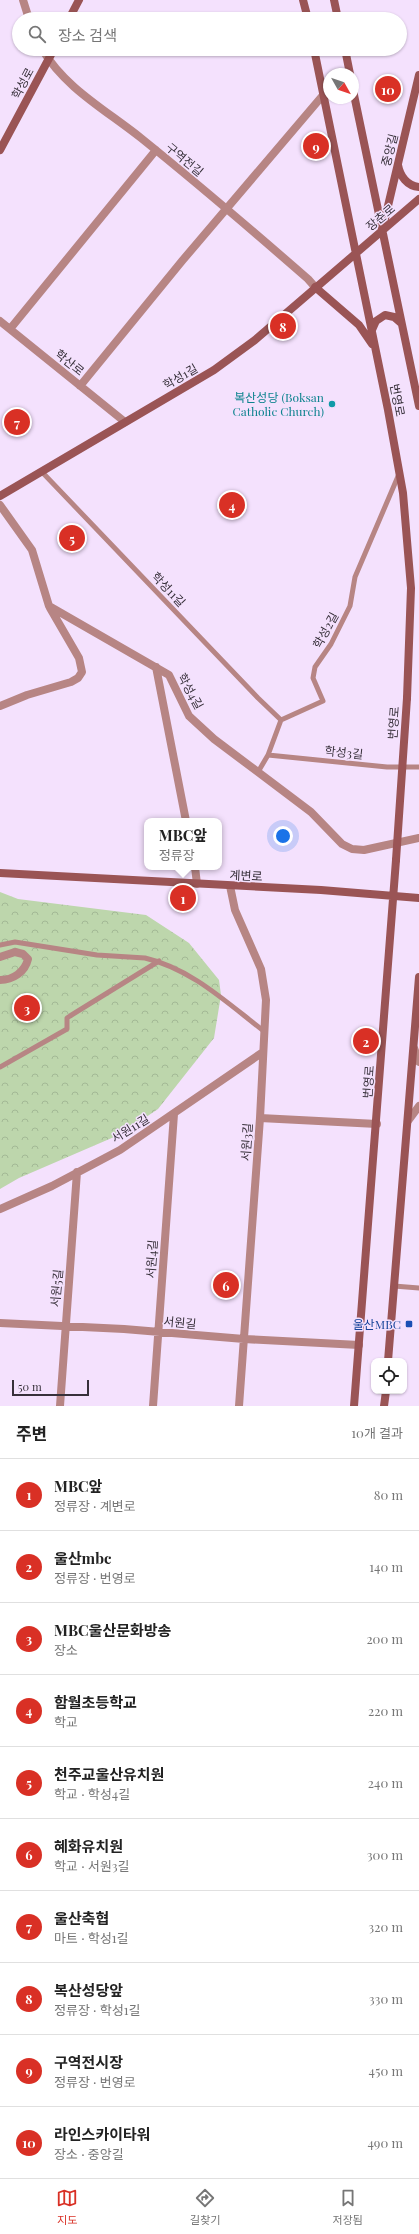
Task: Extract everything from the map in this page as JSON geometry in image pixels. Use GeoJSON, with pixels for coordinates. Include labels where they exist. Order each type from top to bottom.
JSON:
{"type":"FeatureCollection","features":[{"type":"Feature","properties":{"kind":"main road"},"geometry":{"type":"LineString","coordinates":[[73,12],[79,0]]}},
{"type":"Feature","properties":{"kind":"main road"},"geometry":{"type":"LineString","coordinates":[[303,0],[306,12]]}},
{"type":"Feature","properties":{"kind":"main road"},"geometry":{"type":"LineString","coordinates":[[334,0],[337,12]]}},
{"type":"Feature","properties":{"kind":"main road","name":"학성로"},"geometry":{"type":"LineString","coordinates":[[0,150],[51,56]]}},
{"type":"Feature","properties":{"kind":"main road","name":"번영로"},"geometry":{"type":"LineString","coordinates":[[316,56],[323,90]]}},
{"type":"Feature","properties":{"kind":"main road"},"geometry":{"type":"LineString","coordinates":[[346,56],[349,68]]}},
{"type":"Feature","properties":{"kind":"main road","name":"중앙길"},"geometry":{"type":"LineString","coordinates":[[382,231],[419,74]]}},
{"type":"Feature","properties":{"kind":"main road","name":"번영로"},"geometry":{"type":"LineString","coordinates":[[326,104],[400,472],[411,588],[407,698],[394,896],[354,1406]]}},
{"type":"Feature","properties":{"kind":"main road","name":"번영로"},"geometry":{"type":"LineString","coordinates":[[356,104],[402,324],[417,387],[419,406]]}},
{"type":"Feature","properties":{"kind":"main road"},"geometry":{"type":"LineString","coordinates":[[398,164],[401,175],[405,181],[419,187]]}},
{"type":"Feature","properties":{"kind":"main road","name":"장춘로"},"geometry":{"type":"LineString","coordinates":[[356,253],[419,199]]}},
{"type":"Feature","properties":{"kind":"main road","name":"학성1길"},"geometry":{"type":"LineString","coordinates":[[0,496],[214,370],[255,340],[356,253]]}},
{"type":"Feature","properties":{"kind":"main road"},"geometry":{"type":"LineString","coordinates":[[315,287],[358,324],[376,350]]}},
{"type":"Feature","properties":{"kind":"main road"},"geometry":{"type":"LineString","coordinates":[[372,331],[376,321],[385,315],[394,317],[402,324]]}},
{"type":"Feature","properties":{"kind":"main road","name":"계변로"},"geometry":{"type":"LineString","coordinates":[[0,873],[419,898]]}},
{"type":"Feature","properties":{"kind":"main road"},"geometry":{"type":"LineString","coordinates":[[388,1358],[419,977]]}},
{"type":"Feature","properties":{"kind":"main road"},"geometry":{"type":"LineString","coordinates":[[384,1406],[386,1394]]}},
{"type":"Feature","properties":{"kind":"street"},"geometry":{"type":"LineString","coordinates":[[23,0],[27,12]]}},
{"type":"Feature","properties":{"kind":"street","name":"구역전길"},"geometry":{"type":"LineString","coordinates":[[46,56],[59,74],[156,150],[227,209],[308,279],[315,287]]}},
{"type":"Feature","properties":{"kind":"street"},"geometry":{"type":"LineString","coordinates":[[80,386],[323,95]]}},
{"type":"Feature","properties":{"kind":"street"},"geometry":{"type":"LineString","coordinates":[[10,330],[156,150]]}},
{"type":"Feature","properties":{"kind":"street","name":"학산로"},"geometry":{"type":"LineString","coordinates":[[0,321],[125,422]]}},
{"type":"Feature","properties":{"kind":"street"},"geometry":{"type":"LineString","coordinates":[[0,505],[32,550],[49,606],[79,658],[82,672],[78,678],[71,682],[27,695],[0,706]]}},
{"type":"Feature","properties":{"kind":"street","name":"학성4길"},"geometry":{"type":"LineString","coordinates":[[49,606],[169,675],[173,680],[189,716],[214,739],[311,812],[342,844],[352,849],[364,850],[419,838]]}},
{"type":"Feature","properties":{"kind":"street"},"geometry":{"type":"LineString","coordinates":[[156,667],[185,818]]}},
{"type":"Feature","properties":{"kind":"street"},"geometry":{"type":"LineString","coordinates":[[195,870],[197,884]]}},
{"type":"Feature","properties":{"kind":"street","name":"서원3길"},"geometry":{"type":"LineString","coordinates":[[230,886],[235,910],[261,969],[265,985],[266,1000],[260,1118],[239,1406]]}},
{"type":"Feature","properties":{"kind":"street"},"geometry":{"type":"LineString","coordinates":[[0,957],[15,952],[24,954],[28,960],[26,966],[15,976],[8,980],[0,980]]}},
{"type":"Feature","properties":{"kind":"street"},"geometry":{"type":"LineString","coordinates":[[414,1048],[419,1062]]}},
{"type":"Feature","properties":{"kind":"street","name":"서원11길"},"geometry":{"type":"LineString","coordinates":[[0,1209],[120,1150],[263,1052]]}},
{"type":"Feature","properties":{"kind":"street"},"geometry":{"type":"LineString","coordinates":[[408,1121],[419,1106]]}},
{"type":"Feature","properties":{"kind":"street","name":"서원4길"},"geometry":{"type":"LineString","coordinates":[[153,1406],[157,1332],[174,1114]]}},
{"type":"Feature","properties":{"kind":"street"},"geometry":{"type":"LineString","coordinates":[[260,1118],[377,1124]]}},
{"type":"Feature","properties":{"kind":"street","name":"서원5길"},"geometry":{"type":"LineString","coordinates":[[60,1406],[77,1172]]}},
{"type":"Feature","properties":{"kind":"street","name":"서원길"},"geometry":{"type":"LineString","coordinates":[[0,1323],[358,1345]]}},
{"type":"Feature","properties":{"kind":"lane","name":"학성11길"},"geometry":{"type":"LineString","coordinates":[[42,472],[258,698],[281,720]]}},
{"type":"Feature","properties":{"kind":"lane","name":"학성2길"},"geometry":{"type":"LineString","coordinates":[[281,720],[323,701],[313,678],[314,668],[331,644],[350,606],[355,577],[400,472]]}},
{"type":"Feature","properties":{"kind":"lane"},"geometry":{"type":"LineString","coordinates":[[258,772],[268,755],[281,720]]}},
{"type":"Feature","properties":{"kind":"lane","name":"학성3길"},"geometry":{"type":"LineString","coordinates":[[268,755],[387,767],[419,767]]}},
{"type":"Feature","properties":{"kind":"lane"},"geometry":{"type":"LineString","coordinates":[[0,945],[15,942],[66,951],[145,958],[159,961],[176,967],[195,979],[265,1032]]}},
{"type":"Feature","properties":{"kind":"lane"},"geometry":{"type":"LineString","coordinates":[[0,1067],[67,1028],[67,1018],[159,961]]}},
{"type":"Feature","properties":{"kind":"lane"},"geometry":{"type":"LineString","coordinates":[[394,1286],[419,1288]]}},
{"type":"Feature","properties":{"kind":"green space"},"geometry":{"type":"Polygon","coordinates":[[[0,892],[18,899],[146,915],[189,943],[219,980],[221,995],[214,1038],[158,1109],[121,1134],[19,1178],[0,1189],[0,892]]]}},
{"type":"Feature","properties":{"kind":"place","name":"라인스카이타워"},"geometry":{"type":"Point","coordinates":[388,89]}},
{"type":"Feature","properties":{"kind":"place","name":"구역전시장"},"geometry":{"type":"Point","coordinates":[316,146]}},
{"type":"Feature","properties":{"kind":"place","name":"복산성당앞"},"geometry":{"type":"Point","coordinates":[283,326]}},
{"type":"Feature","properties":{"kind":"place","name":"복산성당 (Boksan Catholic Church)"},"geometry":{"type":"Point","coordinates":[332,404]}},
{"type":"Feature","properties":{"kind":"place","name":"울산축협"},"geometry":{"type":"Point","coordinates":[17,422]}},
{"type":"Feature","properties":{"kind":"place","name":"함월초등학교"},"geometry":{"type":"Point","coordinates":[232,505]}},
{"type":"Feature","properties":{"kind":"place","name":"천주교울산유치원"},"geometry":{"type":"Point","coordinates":[72,538]}},
{"type":"Feature","properties":{"kind":"place","name":"MBC앞"},"geometry":{"type":"Point","coordinates":[183,898]}},
{"type":"Feature","properties":{"kind":"place","name":"MBC울산문화방송"},"geometry":{"type":"Point","coordinates":[27,1008]}},
{"type":"Feature","properties":{"kind":"place","name":"울산mbc"},"geometry":{"type":"Point","coordinates":[366,1041]}},
{"type":"Feature","properties":{"kind":"place","name":"혜화유치원"},"geometry":{"type":"Point","coordinates":[226,1285]}},
{"type":"Feature","properties":{"kind":"place","name":"울산MBC"},"geometry":{"type":"Point","coordinates":[409,1324]}}]}
